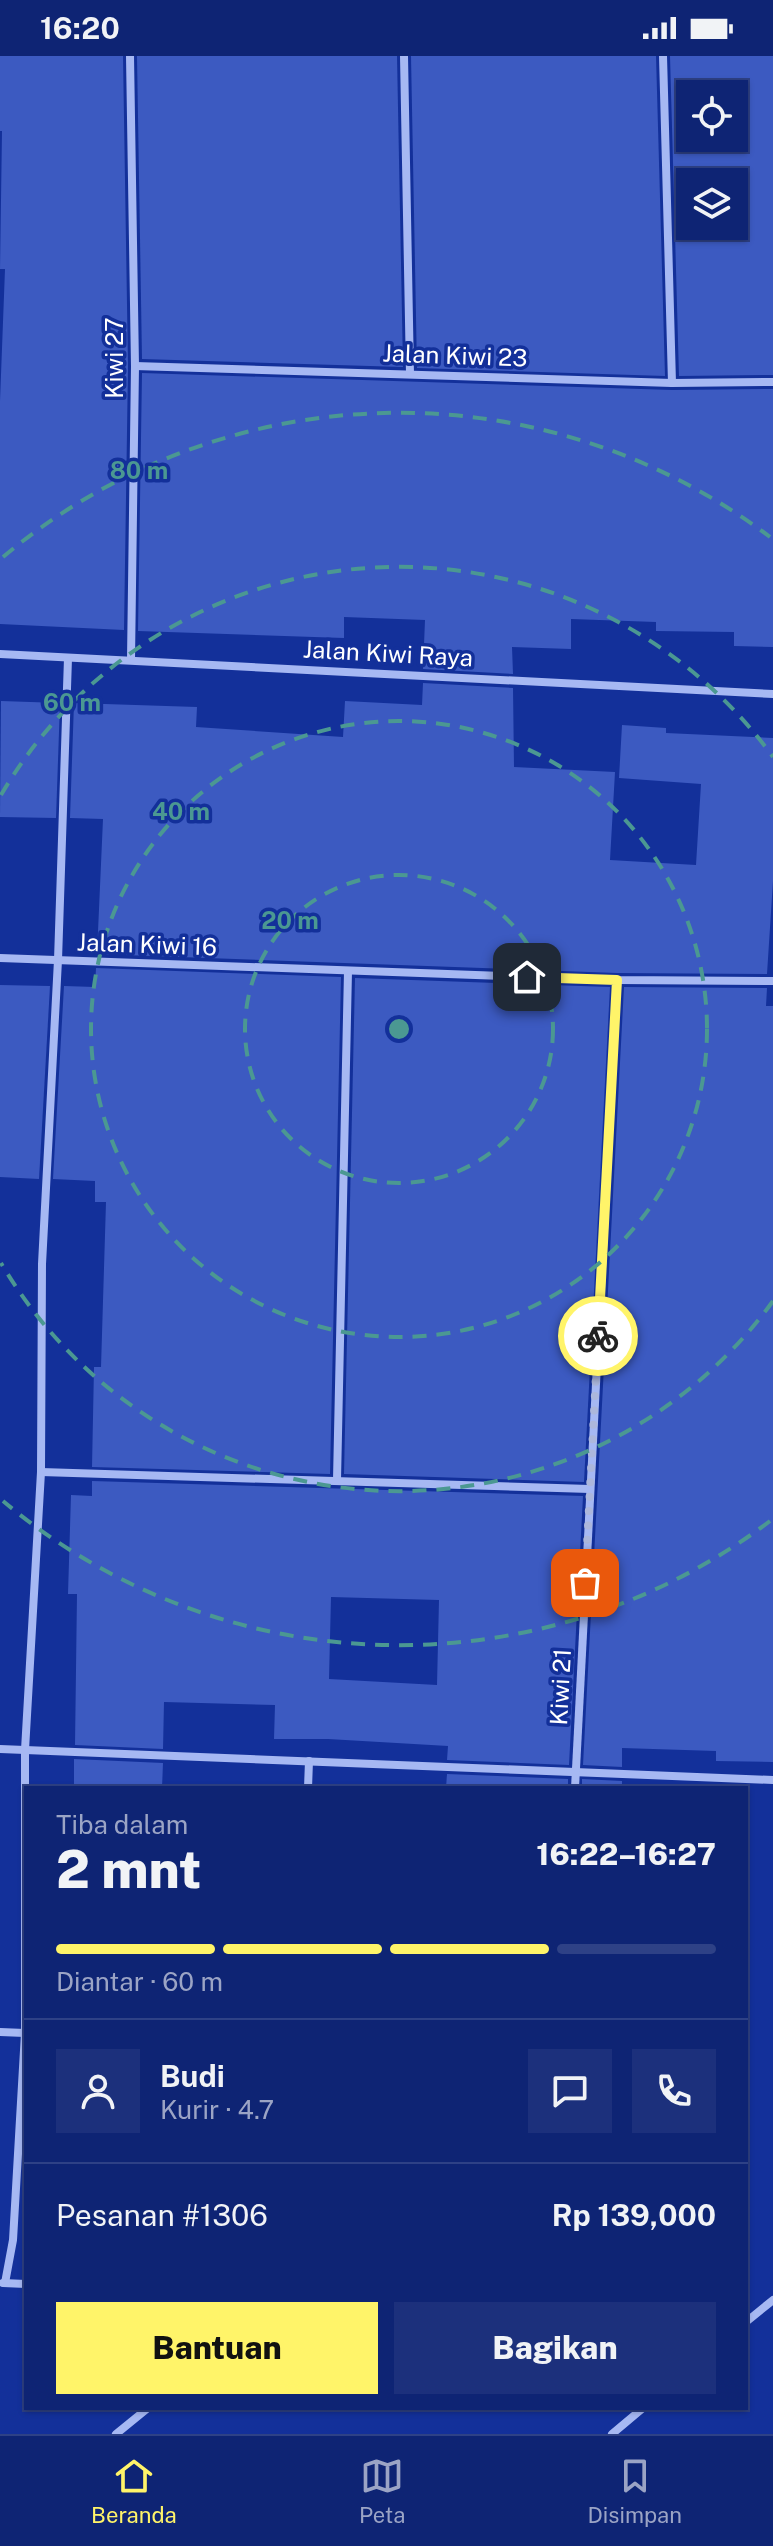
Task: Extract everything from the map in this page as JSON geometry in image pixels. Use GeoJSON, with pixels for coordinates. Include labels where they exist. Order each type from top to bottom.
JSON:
{"type":"FeatureCollection","features":[{"type":"Feature","properties":{"kind":"street","name":"Kiwi 27"},"geometry":{"type":"LineString","coordinates":[[130,56],[135,366],[131,660]]}},
{"type":"Feature","properties":{"kind":"street"},"geometry":{"type":"LineString","coordinates":[[404,56],[410,374]]}},
{"type":"Feature","properties":{"kind":"street"},"geometry":{"type":"LineString","coordinates":[[663,56],[672,383]]}},
{"type":"Feature","properties":{"kind":"street","name":"Jalan Kiwi 23"},"geometry":{"type":"LineString","coordinates":[[135,366],[672,383],[773,382]]}},
{"type":"Feature","properties":{"kind":"street","name":"Jalan Kiwi Raya"},"geometry":{"type":"LineString","coordinates":[[0,654],[773,694]]}},
{"type":"Feature","properties":{"kind":"street"},"geometry":{"type":"LineString","coordinates":[[25,1786],[41,1472],[42,1264],[58,960],[68,658]]}},
{"type":"Feature","properties":{"kind":"street","name":"Jalan Kiwi 16"},"geometry":{"type":"LineString","coordinates":[[0,958],[617,980],[773,981]]}},
{"type":"Feature","properties":{"kind":"street"},"geometry":{"type":"LineString","coordinates":[[337,1480],[348,971]]}},
{"type":"Feature","properties":{"kind":"street","name":"Kiwi 21"},"geometry":{"type":"LineString","coordinates":[[575,1786],[617,980]]}},
{"type":"Feature","properties":{"kind":"street"},"geometry":{"type":"LineString","coordinates":[[41,1472],[590,1489]]}},
{"type":"Feature","properties":{"kind":"street"},"geometry":{"type":"LineString","coordinates":[[0,1749],[773,1780]]}},
{"type":"Feature","properties":{"kind":"street"},"geometry":{"type":"LineString","coordinates":[[308,1786],[309,1761]]}},
{"type":"Feature","properties":{"kind":"street"},"geometry":{"type":"LineString","coordinates":[[0,2032],[24,2033]]}},
{"type":"Feature","properties":{"kind":"street"},"geometry":{"type":"LineString","coordinates":[[24,2050],[13,2240],[2,2283],[24,2284]]}},
{"type":"Feature","properties":{"kind":"street"},"geometry":{"type":"LineString","coordinates":[[748,2320],[773,2300]]}},
{"type":"Feature","properties":{"kind":"street"},"geometry":{"type":"LineString","coordinates":[[119,2433],[146,2410]]}},
{"type":"Feature","properties":{"kind":"street"},"geometry":{"type":"LineString","coordinates":[[612,2434],[641,2410]]}},
{"type":"Feature","properties":{"kind":"building"},"geometry":{"type":"Polygon","coordinates":[[[0,56],[123,56],[128,366],[124,630],[0,624],[0,401],[5,269],[0,269],[0,56]]]}},
{"type":"Feature","properties":{"kind":"building"},"geometry":{"type":"Polygon","coordinates":[[[137,56],[397,56],[403,367],[142,359],[137,56]]]}},
{"type":"Feature","properties":{"kind":"building"},"geometry":{"type":"Polygon","coordinates":[[[411,56],[656,56],[665,376],[417,368],[411,56]]]}},
{"type":"Feature","properties":{"kind":"building"},"geometry":{"type":"Polygon","coordinates":[[[670,56],[773,56],[773,375],[679,376],[670,56]]]}},
{"type":"Feature","properties":{"kind":"building"},"geometry":{"type":"Polygon","coordinates":[[[142,373],[672,390],[773,389],[773,647],[734,646],[734,632],[656,631],[656,622],[571,619],[571,649],[512,647],[513,674],[423,669],[425,620],[344,617],[344,638],[138,631],[142,373]]]}},
{"type":"Feature","properties":{"kind":"building"},"geometry":{"type":"Polygon","coordinates":[[[423,683],[513,688],[514,767],[615,772],[610,860],[696,865],[701,784],[619,778],[622,725],[666,728],[666,733],[773,738],[773,881],[767,974],[617,973],[97,954],[103,819],[70,818],[74,703],[197,707],[196,727],[343,737],[345,701],[422,705],[423,683]]]}},
{"type":"Feature","properties":{"kind":"building"},"geometry":{"type":"Polygon","coordinates":[[[1,701],[60,703],[56,818],[0,817],[1,701]]]}},
{"type":"Feature","properties":{"kind":"building"},"geometry":{"type":"Polygon","coordinates":[[[96,968],[341,977],[330,1474],[92,1467],[94,1367],[101,1367],[106,1202],[95,1202],[95,1181],[53,1179],[64,986],[95,987],[96,968]]]}},
{"type":"Feature","properties":{"kind":"building"},"geometry":{"type":"Polygon","coordinates":[[[355,978],[610,987],[584,1482],[344,1474],[355,978]]]}},
{"type":"Feature","properties":{"kind":"building"},"geometry":{"type":"Polygon","coordinates":[[[0,985],[50,986],[39,1179],[0,1177],[0,985]]]}},
{"type":"Feature","properties":{"kind":"building"},"geometry":{"type":"Polygon","coordinates":[[[624,987],[767,988],[766,1006],[773,1006],[773,1762],[716,1761],[716,1751],[622,1748],[622,1767],[583,1765],[624,987]]]}},
{"type":"Feature","properties":{"kind":"building"},"geometry":{"type":"Polygon","coordinates":[[[92,1481],[583,1496],[569,1765],[447,1760],[448,1746],[274,1739],[275,1705],[164,1702],[163,1749],[75,1745],[77,1594],[68,1594],[71,1495],[92,1496],[92,1481]],[[331,1597],[329,1679],[437,1685],[439,1600],[331,1597]]]}},
{"type":"Feature","properties":{"kind":"building"},"geometry":{"type":"Polygon","coordinates":[[[74,1759],[163,1763],[162,1786],[74,1786],[74,1759]]]}},
{"type":"Feature","properties":{"kind":"building"},"geometry":{"type":"Polygon","coordinates":[[[447,1774],[568,1779],[568,1786],[446,1786],[447,1774]]]}},
{"type":"Feature","properties":{"kind":"building"},"geometry":{"type":"Polygon","coordinates":[[[582,1779],[622,1781],[622,1786],[582,1786],[582,1779]]]}},
{"type":"Feature","properties":{"kind":"way so far"},"geometry":{"type":"LineString","coordinates":[[585,1583],[598,1336]]}},
{"type":"Feature","properties":{"kind":"route"},"geometry":{"type":"LineString","coordinates":[[527,977],[617,980],[598,1336]]}}]}
